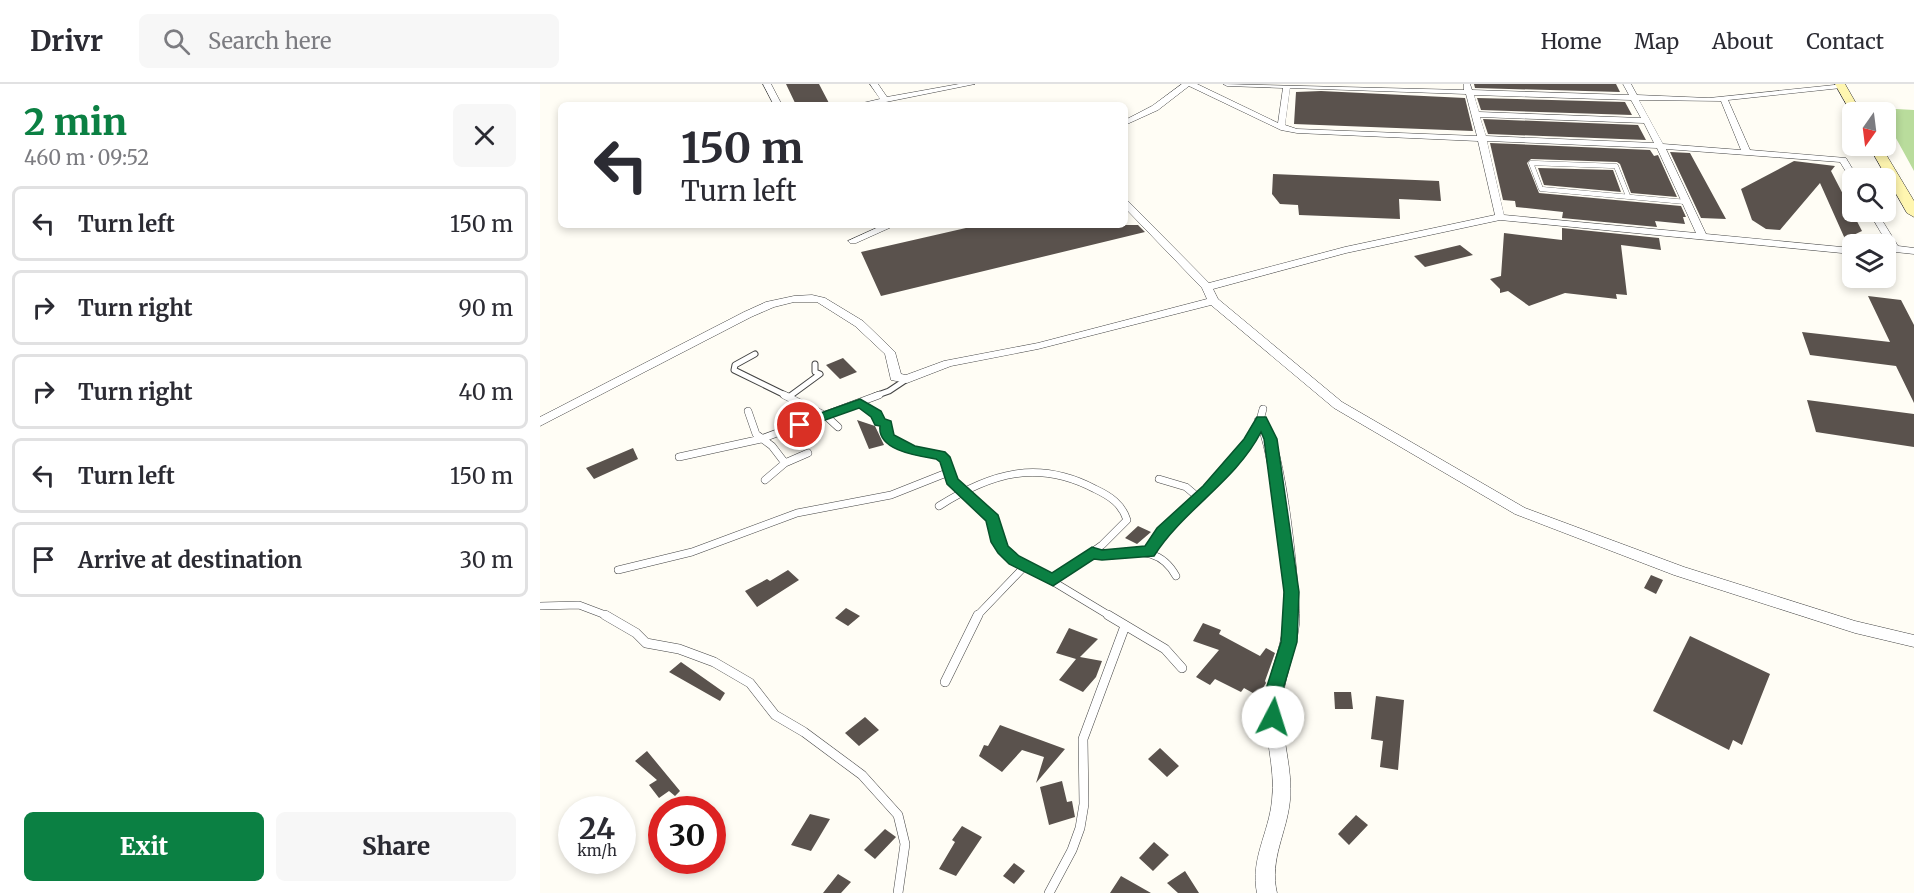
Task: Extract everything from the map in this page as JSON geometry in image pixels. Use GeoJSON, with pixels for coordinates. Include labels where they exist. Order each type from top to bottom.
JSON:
{"type":"FeatureCollection","features":[{"type":"Feature","properties":{"kind":"street"},"geometry":{"type":"LineString","coordinates":[[767,84],[776,102]]}},
{"type":"Feature","properties":{"kind":"street"},"geometry":{"type":"LineString","coordinates":[[874,84],[885,100]]}},
{"type":"Feature","properties":{"kind":"street"},"geometry":{"type":"LineString","coordinates":[[874,102],[971,84]]}},
{"type":"Feature","properties":{"kind":"street"},"geometry":{"type":"LineString","coordinates":[[1128,122],[1155,108],[1189,84],[1281,128],[1660,146],[1843,160],[1848,168]]}},
{"type":"Feature","properties":{"kind":"street"},"geometry":{"type":"LineString","coordinates":[[1227,84],[1468,88],[1551,96],[1724,99],[1837,85],[1849,102]]}},
{"type":"Feature","properties":{"kind":"street"},"geometry":{"type":"LineString","coordinates":[[1627,84],[1701,232]]}},
{"type":"Feature","properties":{"kind":"street"},"geometry":{"type":"LineString","coordinates":[[1281,128],[1287,85]]}},
{"type":"Feature","properties":{"kind":"street"},"geometry":{"type":"LineString","coordinates":[[1468,88],[1499,212]]}},
{"type":"Feature","properties":{"kind":"street"},"geometry":{"type":"LineString","coordinates":[[1551,96],[1560,117]]}},
{"type":"Feature","properties":{"kind":"street"},"geometry":{"type":"LineString","coordinates":[[1724,99],[1747,153]]}},
{"type":"Feature","properties":{"kind":"street"},"geometry":{"type":"LineString","coordinates":[[1474,114],[1645,121]]}},
{"type":"Feature","properties":{"kind":"street"},"geometry":{"type":"LineString","coordinates":[[1881,156],[1914,213]]}},
{"type":"Feature","properties":{"kind":"street"},"geometry":{"type":"LineString","coordinates":[[1128,206],[1207,287],[1214,301],[1338,405],[1520,511],[1679,572],[1856,627],[1914,641]]}},
{"type":"Feature","properties":{"kind":"street"},"geometry":{"type":"LineString","coordinates":[[1207,287],[1345,250],[1424,234],[1499,212],[1842,243]]}},
{"type":"Feature","properties":{"kind":"street"},"geometry":{"type":"LineString","coordinates":[[853,241],[884,228]]}},
{"type":"Feature","properties":{"kind":"street"},"geometry":{"type":"LineString","coordinates":[[1701,232],[1842,250]]}},
{"type":"Feature","properties":{"kind":"street"},"geometry":{"type":"LineString","coordinates":[[1896,250],[1914,251]]}},
{"type":"Feature","properties":{"kind":"street"},"geometry":{"type":"LineString","coordinates":[[1896,252],[1914,257]]}},
{"type":"Feature","properties":{"kind":"street"},"geometry":{"type":"LineString","coordinates":[[540,422],[762,307],[803,298],[822,300],[870,332],[891,355],[895,377],[907,379],[948,363],[1038,346],[1214,301]]}},
{"type":"Feature","properties":{"kind":"street"},"geometry":{"type":"LineString","coordinates":[[1262,414],[1270,439],[1292,592],[1289,642],[1274,701],[1273,717],[1282,784],[1278,819],[1264,868],[1267,893]]}},
{"type":"Feature","properties":{"kind":"lane"},"geometry":{"type":"LineString","coordinates":[[1628,196],[1616,166],[1531,163],[1541,189],[1686,202]]}},
{"type":"Feature","properties":{"kind":"lane"},"geometry":{"type":"LineString","coordinates":[[755,354],[735,365],[734,370],[826,416],[838,427]]}},
{"type":"Feature","properties":{"kind":"lane"},"geometry":{"type":"LineString","coordinates":[[789,396],[820,374],[815,372],[815,364]]}},
{"type":"Feature","properties":{"kind":"lane"},"geometry":{"type":"LineString","coordinates":[[678,457],[761,439],[860,403],[889,391],[907,379]]}},
{"type":"Feature","properties":{"kind":"lane"},"geometry":{"type":"LineString","coordinates":[[860,403],[876,414],[880,422],[887,424],[886,433],[889,438],[912,450],[940,455],[946,460],[952,481],[993,519],[998,542],[1003,549],[1024,566],[1053,580],[1165,649],[1182,668]]}},
{"type":"Feature","properties":{"kind":"lane"},"geometry":{"type":"LineString","coordinates":[[748,411],[753,428],[761,439],[772,446],[785,463]]}},
{"type":"Feature","properties":{"kind":"lane"},"geometry":{"type":"LineString","coordinates":[[1149,552],[1162,531],[1199,498],[1250,441],[1262,414]]}},
{"type":"Feature","properties":{"kind":"lane"},"geometry":{"type":"LineString","coordinates":[[765,480],[785,463],[808,453]]}},
{"type":"Feature","properties":{"kind":"lane"},"geometry":{"type":"LineString","coordinates":[[618,570],[693,552],[797,513],[842,507],[891,495],[949,472]]}},
{"type":"Feature","properties":{"kind":"lane"},"geometry":{"type":"LineString","coordinates":[[939,506],[984,480],[1004,476],[1060,474],[1081,481],[1117,502],[1126,513],[1127,520],[1104,544],[1053,580]]}},
{"type":"Feature","properties":{"kind":"lane"},"geometry":{"type":"LineString","coordinates":[[1159,478],[1186,487],[1199,498]]}},
{"type":"Feature","properties":{"kind":"lane"},"geometry":{"type":"LineString","coordinates":[[1092,553],[1102,555],[1139,550],[1149,552],[1165,561],[1176,576]]}},
{"type":"Feature","properties":{"kind":"lane"},"geometry":{"type":"LineString","coordinates":[[945,682],[975,617],[1024,566]]}},
{"type":"Feature","properties":{"kind":"lane"},"geometry":{"type":"LineString","coordinates":[[540,606],[579,605],[606,615],[636,633],[646,643],[679,649],[714,662],[750,683],[775,714],[804,732],[862,775],[898,814],[905,844],[898,893]]}},
{"type":"Feature","properties":{"kind":"lane"},"geometry":{"type":"LineString","coordinates":[[1049,893],[1078,838],[1084,801],[1081,752],[1083,739],[1125,626]]}},
{"type":"Feature","properties":{"kind":"green space"},"geometry":{"type":"Polygon","coordinates":[[[1896,109],[1914,110],[1914,171],[1896,138],[1896,109]]]}},
{"type":"Feature","properties":{"kind":"building"},"geometry":{"type":"Polygon","coordinates":[[[786,84],[819,84],[828,102],[795,102],[786,84]]]}},
{"type":"Feature","properties":{"kind":"building"},"geometry":{"type":"Polygon","coordinates":[[[1474,84],[1616,84],[1620,92],[1475,88],[1474,84]]]}},
{"type":"Feature","properties":{"kind":"building"},"geometry":{"type":"Polygon","coordinates":[[[1321,91],[1465,98],[1473,131],[1294,124],[1296,92],[1321,91]]]}},
{"type":"Feature","properties":{"kind":"building"},"geometry":{"type":"Polygon","coordinates":[[[1477,98],[1625,102],[1632,115],[1481,110],[1477,98]]]}},
{"type":"Feature","properties":{"kind":"building"},"geometry":{"type":"Polygon","coordinates":[[[1483,119],[1638,125],[1646,140],[1488,134],[1483,119]]]}},
{"type":"Feature","properties":{"kind":"building"},"geometry":{"type":"Polygon","coordinates":[[[1490,143],[1650,150],[1654,156],[1658,155],[1677,197],[1631,193],[1620,164],[1617,162],[1531,159],[1527,163],[1539,193],[1681,206],[1686,217],[1683,217],[1685,224],[1655,221],[1657,227],[1562,218],[1563,212],[1516,207],[1515,201],[1503,200],[1490,143]]]}},
{"type":"Feature","properties":{"kind":"building"},"geometry":{"type":"Polygon","coordinates":[[[1670,152],[1690,153],[1726,219],[1701,218],[1670,152]]]}},
{"type":"Feature","properties":{"kind":"building"},"geometry":{"type":"Polygon","coordinates":[[[1794,161],[1835,166],[1831,171],[1842,192],[1842,222],[1857,222],[1862,231],[1856,234],[1843,234],[1820,183],[1780,230],[1766,229],[1752,220],[1741,189],[1794,161]]]}},
{"type":"Feature","properties":{"kind":"building"},"geometry":{"type":"Polygon","coordinates":[[[1538,168],[1613,170],[1621,192],[1544,185],[1538,168]]]}},
{"type":"Feature","properties":{"kind":"building"},"geometry":{"type":"Polygon","coordinates":[[[1273,174],[1439,181],[1441,201],[1399,199],[1400,219],[1299,215],[1298,205],[1280,204],[1272,194],[1273,174]]]}},
{"type":"Feature","properties":{"kind":"building"},"geometry":{"type":"Polygon","coordinates":[[[1128,225],[1138,225],[1145,232],[881,296],[861,252],[966,228],[1128,228],[1128,225]]]}},
{"type":"Feature","properties":{"kind":"building"},"geometry":{"type":"Polygon","coordinates":[[[1562,228],[1659,238],[1661,250],[1621,245],[1627,295],[1616,294],[1617,299],[1565,293],[1529,306],[1508,291],[1500,293],[1500,289],[1490,279],[1501,276],[1504,233],[1562,240],[1562,228]]]}},
{"type":"Feature","properties":{"kind":"building"},"geometry":{"type":"Polygon","coordinates":[[[1460,245],[1473,255],[1425,267],[1414,256],[1460,245]]]}},
{"type":"Feature","properties":{"kind":"building"},"geometry":{"type":"Polygon","coordinates":[[[1868,296],[1901,300],[1914,325],[1914,403],[1896,366],[1810,355],[1802,332],[1890,342],[1868,296]]]}},
{"type":"Feature","properties":{"kind":"building"},"geometry":{"type":"Polygon","coordinates":[[[843,358],[857,372],[840,379],[826,365],[843,358]]]}},
{"type":"Feature","properties":{"kind":"building"},"geometry":{"type":"Polygon","coordinates":[[[1807,400],[1914,414],[1914,447],[1816,432],[1807,400]]]}},
{"type":"Feature","properties":{"kind":"building"},"geometry":{"type":"Polygon","coordinates":[[[857,420],[875,426],[884,445],[869,449],[857,420]]]}},
{"type":"Feature","properties":{"kind":"building"},"geometry":{"type":"Polygon","coordinates":[[[633,448],[638,459],[594,479],[586,468],[633,448]]]}},
{"type":"Feature","properties":{"kind":"building"},"geometry":{"type":"Polygon","coordinates":[[[1138,526],[1151,532],[1137,544],[1125,538],[1138,526]]]}},
{"type":"Feature","properties":{"kind":"building"},"geometry":{"type":"Polygon","coordinates":[[[788,570],[799,580],[757,607],[745,591],[767,579],[770,581],[788,570]]]}},
{"type":"Feature","properties":{"kind":"building"},"geometry":{"type":"Polygon","coordinates":[[[1651,575],[1663,580],[1656,594],[1644,588],[1651,575]]]}},
{"type":"Feature","properties":{"kind":"building"},"geometry":{"type":"Polygon","coordinates":[[[846,608],[860,616],[848,626],[835,618],[846,608]]]}},
{"type":"Feature","properties":{"kind":"building"},"geometry":{"type":"Polygon","coordinates":[[[1203,623],[1221,630],[1219,634],[1260,656],[1266,648],[1275,653],[1266,683],[1258,696],[1244,688],[1241,692],[1215,679],[1210,685],[1196,677],[1219,650],[1193,641],[1203,623]]]}},
{"type":"Feature","properties":{"kind":"building"},"geometry":{"type":"Polygon","coordinates":[[[1069,628],[1098,639],[1080,657],[1102,661],[1096,677],[1083,692],[1059,680],[1076,659],[1056,653],[1069,628]]]}},
{"type":"Feature","properties":{"kind":"building"},"geometry":{"type":"Polygon","coordinates":[[[1690,636],[1770,674],[1742,745],[1733,740],[1729,750],[1653,711],[1690,636]]]}},
{"type":"Feature","properties":{"kind":"building"},"geometry":{"type":"Polygon","coordinates":[[[681,662],[725,693],[720,701],[669,672],[681,662]]]}},
{"type":"Feature","properties":{"kind":"building"},"geometry":{"type":"Polygon","coordinates":[[[1334,692],[1351,692],[1353,709],[1335,709],[1334,692]]]}},
{"type":"Feature","properties":{"kind":"building"},"geometry":{"type":"Polygon","coordinates":[[[1376,696],[1404,700],[1398,770],[1380,767],[1383,741],[1371,739],[1376,696]]]}},
{"type":"Feature","properties":{"kind":"building"},"geometry":{"type":"Polygon","coordinates":[[[865,717],[879,730],[859,746],[845,733],[865,717]]]}},
{"type":"Feature","properties":{"kind":"building"},"geometry":{"type":"Polygon","coordinates":[[[1000,725],[1065,749],[1036,783],[1044,757],[1022,750],[1002,772],[979,756],[984,745],[988,746],[1000,725]]]}},
{"type":"Feature","properties":{"kind":"building"},"geometry":{"type":"Polygon","coordinates":[[[1160,748],[1179,766],[1167,777],[1148,759],[1160,748]]]}},
{"type":"Feature","properties":{"kind":"building"},"geometry":{"type":"Polygon","coordinates":[[[647,751],[680,791],[675,796],[669,791],[657,796],[649,785],[657,780],[635,761],[647,751]]]}},
{"type":"Feature","properties":{"kind":"building"},"geometry":{"type":"Polygon","coordinates":[[[1062,781],[1067,802],[1072,801],[1075,817],[1049,825],[1040,787],[1062,781]]]}},
{"type":"Feature","properties":{"kind":"building"},"geometry":{"type":"Polygon","coordinates":[[[810,814],[830,819],[811,851],[791,845],[810,814]]]}},
{"type":"Feature","properties":{"kind":"building"},"geometry":{"type":"Polygon","coordinates":[[[1356,815],[1368,825],[1349,845],[1338,834],[1356,815]]]}},
{"type":"Feature","properties":{"kind":"building"},"geometry":{"type":"Polygon","coordinates":[[[962,826],[982,837],[956,876],[939,869],[955,842],[952,840],[962,826]]]}},
{"type":"Feature","properties":{"kind":"building"},"geometry":{"type":"Polygon","coordinates":[[[885,829],[896,837],[875,859],[864,850],[885,829]]]}},
{"type":"Feature","properties":{"kind":"building"},"geometry":{"type":"Polygon","coordinates":[[[1154,842],[1169,855],[1153,871],[1139,858],[1154,842]]]}},
{"type":"Feature","properties":{"kind":"building"},"geometry":{"type":"Polygon","coordinates":[[[1014,863],[1025,871],[1014,884],[1003,876],[1014,863]]]}},
{"type":"Feature","properties":{"kind":"building"},"geometry":{"type":"Polygon","coordinates":[[[1185,871],[1199,893],[1178,893],[1167,883],[1185,871]]]}},
{"type":"Feature","properties":{"kind":"building"},"geometry":{"type":"Polygon","coordinates":[[[838,874],[851,882],[841,893],[823,893],[838,874]]]}},
{"type":"Feature","properties":{"kind":"building"},"geometry":{"type":"Polygon","coordinates":[[[1121,876],[1151,893],[1110,893],[1121,876]]]}},
{"type":"Feature","properties":{"kind":"route"},"geometry":{"type":"LineString","coordinates":[[800,425],[860,403],[876,414],[880,422],[887,424],[886,433],[889,438],[912,450],[940,455],[946,460],[952,481],[993,519],[998,542],[1003,549],[1014,560],[1053,580],[1092,553],[1102,555],[1139,550],[1149,552],[1162,531],[1208,489],[1250,441],[1261,419],[1270,439],[1292,592],[1289,642],[1276,686],[1273,717]]}}]}
